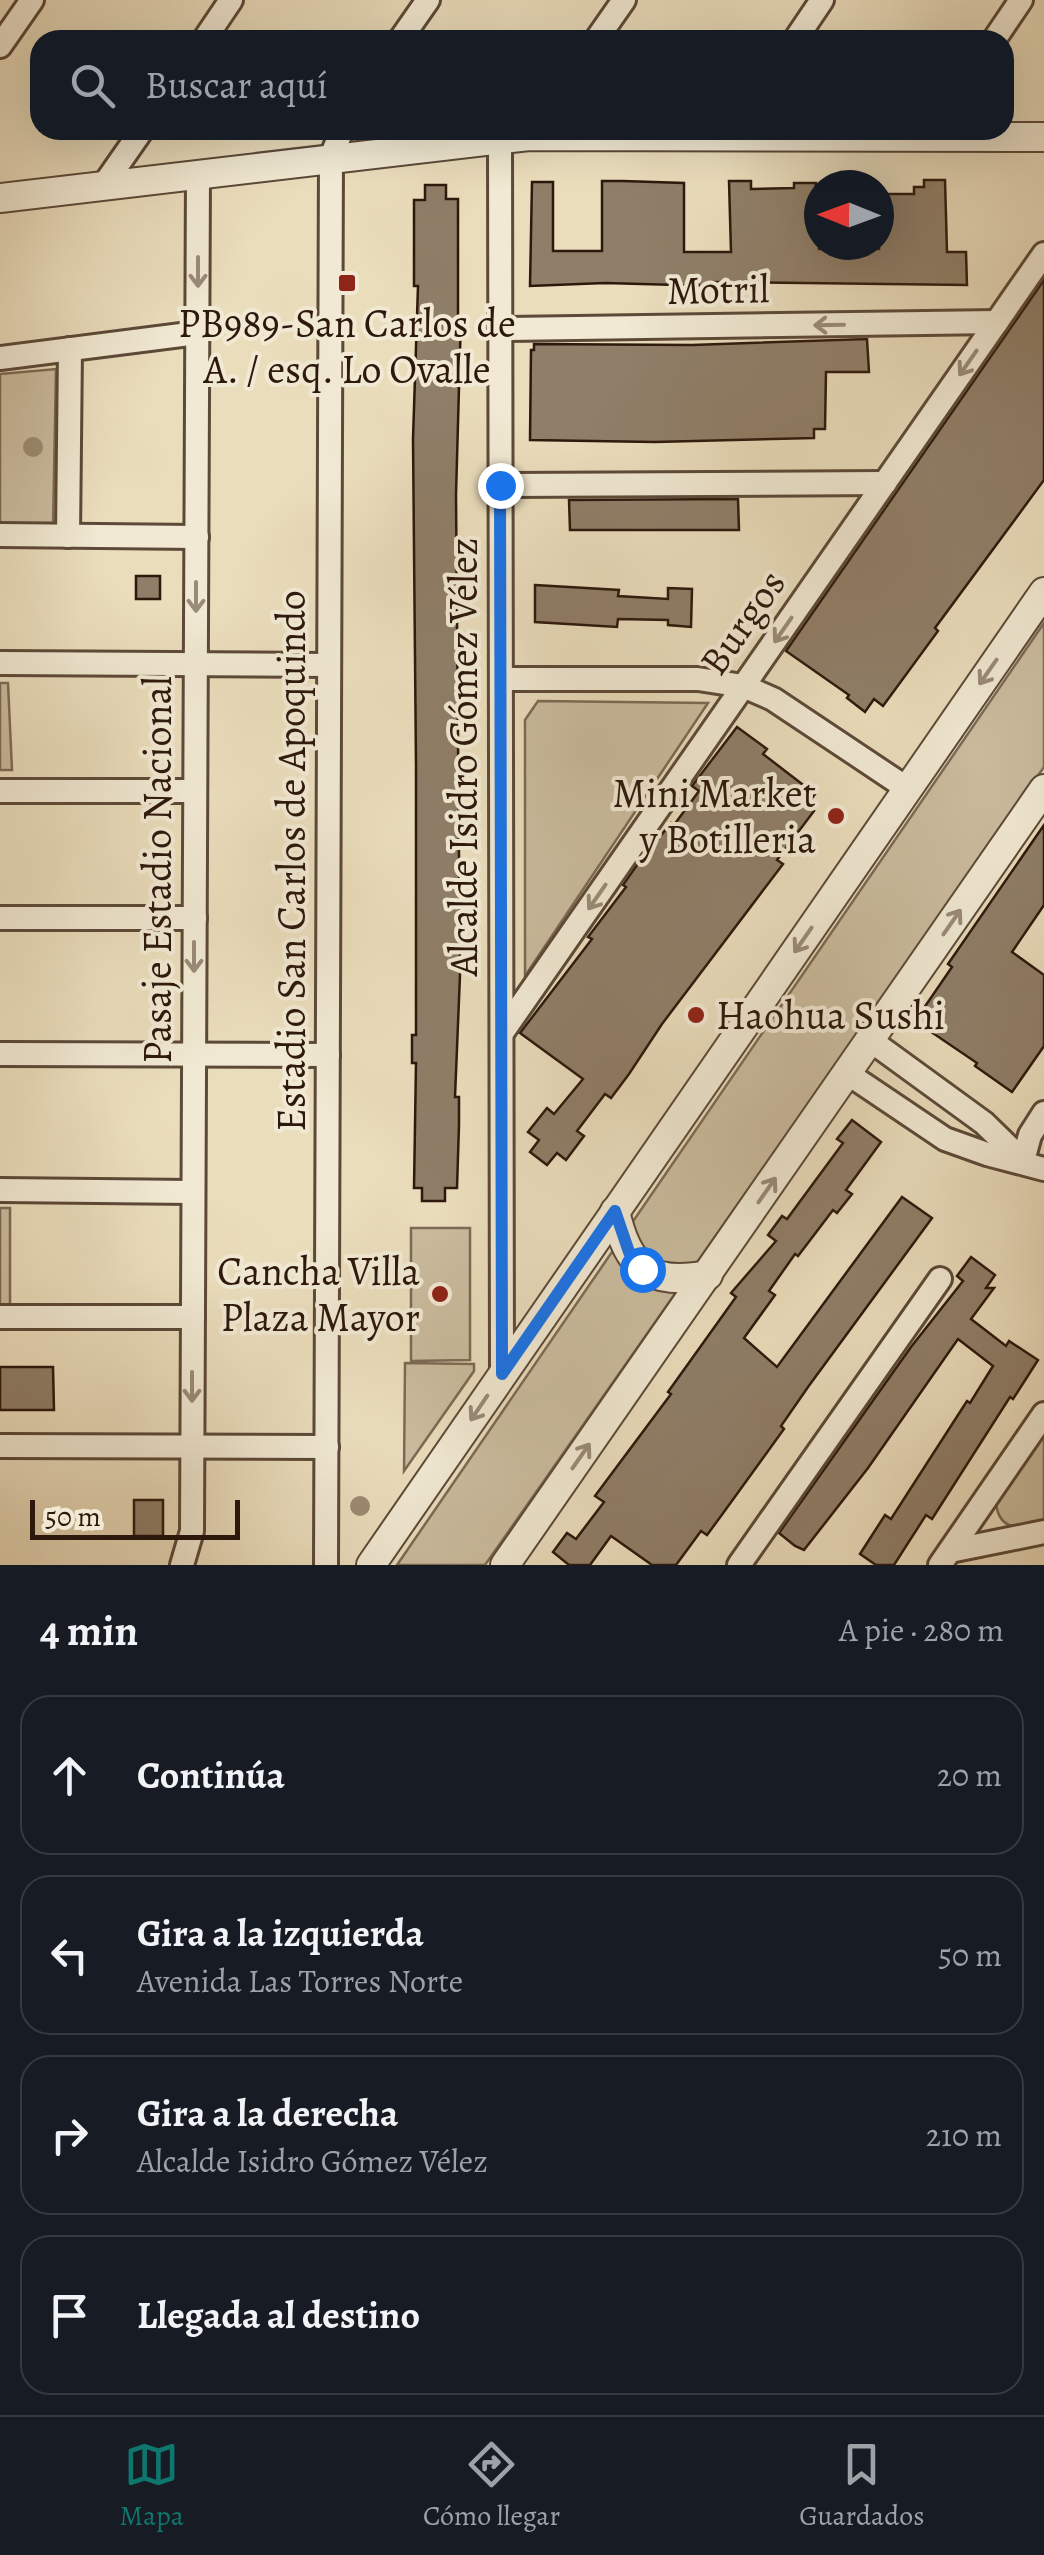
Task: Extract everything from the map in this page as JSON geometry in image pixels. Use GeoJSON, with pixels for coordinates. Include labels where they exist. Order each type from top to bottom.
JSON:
{"type":"FeatureCollection","features":[{"type":"Feature","properties":{"kind":"street"},"geometry":{"type":"LineString","coordinates":[[0,46],[32,0]]}},
{"type":"Feature","properties":{"kind":"street"},"geometry":{"type":"LineString","coordinates":[[211,30],[231,0]]}},
{"type":"Feature","properties":{"kind":"street"},"geometry":{"type":"LineString","coordinates":[[407,30],[428,0]]}},
{"type":"Feature","properties":{"kind":"street"},"geometry":{"type":"LineString","coordinates":[[603,30],[624,0]]}},
{"type":"Feature","properties":{"kind":"street"},"geometry":{"type":"LineString","coordinates":[[802,30],[822,0]]}},
{"type":"Feature","properties":{"kind":"street"},"geometry":{"type":"LineString","coordinates":[[1001,30],[1021,0]]}},
{"type":"Feature","properties":{"kind":"street"},"geometry":{"type":"LineString","coordinates":[[1014,136],[1044,137]]}},
{"type":"Feature","properties":{"kind":"street"},"geometry":{"type":"LineString","coordinates":[[103,186],[135,140]]}},
{"type":"Feature","properties":{"kind":"street"},"geometry":{"type":"LineString","coordinates":[[331,157],[338,140]]}},
{"type":"Feature","properties":{"kind":"street"},"geometry":{"type":"LineString","coordinates":[[0,198],[491,140]]}},
{"type":"Feature","properties":{"kind":"street","name":"Alcalde Isidro Gómez Vélez"},"geometry":{"type":"LineString","coordinates":[[500,140],[502,1374]]}},
{"type":"Feature","properties":{"kind":"street","name":"Estadio San Carlos de Apoquindo"},"geometry":{"type":"LineString","coordinates":[[326,1565],[331,157]]}},
{"type":"Feature","properties":{"kind":"street","name":"Pasaje Estadio Nacional"},"geometry":{"type":"LineString","coordinates":[[182,1565],[192,1531],[198,174]]}},
{"type":"Feature","properties":{"kind":"street","name":"Burgos"},"geometry":{"type":"LineString","coordinates":[[502,1033],[1044,254]]}},
{"type":"Feature","properties":{"kind":"street","name":"Motril"},"geometry":{"type":"LineString","coordinates":[[500,328],[996,322]]}},
{"type":"Feature","properties":{"kind":"street"},"geometry":{"type":"LineString","coordinates":[[0,358],[198,334]]}},
{"type":"Feature","properties":{"kind":"street"},"geometry":{"type":"LineString","coordinates":[[68,536],[70,349]]}},
{"type":"Feature","properties":{"kind":"street"},"geometry":{"type":"LineString","coordinates":[[500,485],[885,483]]}},
{"type":"Feature","properties":{"kind":"street"},"geometry":{"type":"LineString","coordinates":[[0,535],[197,537]]}},
{"type":"Feature","properties":{"kind":"street"},"geometry":{"type":"LineString","coordinates":[[371,1565],[1044,592]]}},
{"type":"Feature","properties":{"kind":"street"},"geometry":{"type":"LineString","coordinates":[[0,663],[329,665]]}},
{"type":"Feature","properties":{"kind":"street"},"geometry":{"type":"LineString","coordinates":[[501,679],[698,679],[743,686],[773,700],[908,789]]}},
{"type":"Feature","properties":{"kind":"street"},"geometry":{"type":"LineString","coordinates":[[505,1565],[1044,789]]}},
{"type":"Feature","properties":{"kind":"street"},"geometry":{"type":"LineString","coordinates":[[0,791],[196,791]]}},
{"type":"Feature","properties":{"kind":"street"},"geometry":{"type":"LineString","coordinates":[[0,918],[195,918]]}},
{"type":"Feature","properties":{"kind":"street"},"geometry":{"type":"LineString","coordinates":[[870,1040],[968,1111],[1033,1165]]}},
{"type":"Feature","properties":{"kind":"street"},"geometry":{"type":"LineString","coordinates":[[0,1054],[328,1055]]}},
{"type":"Feature","properties":{"kind":"street"},"geometry":{"type":"LineString","coordinates":[[847,1073],[945,1139],[1033,1165]]}},
{"type":"Feature","properties":{"kind":"street"},"geometry":{"type":"LineString","coordinates":[[945,1139],[963,1128],[968,1111]]}},
{"type":"Feature","properties":{"kind":"street"},"geometry":{"type":"LineString","coordinates":[[1033,1165],[1030,1136],[1044,1114]]}},
{"type":"Feature","properties":{"kind":"street"},"geometry":{"type":"LineString","coordinates":[[0,1190],[193,1192]]}},
{"type":"Feature","properties":{"kind":"street"},"geometry":{"type":"LineString","coordinates":[[615,1211],[629,1252],[642,1269],[662,1278],[682,1280],[708,1275]]}},
{"type":"Feature","properties":{"kind":"street"},"geometry":{"type":"LineString","coordinates":[[739,1565],[940,1279]]}},
{"type":"Feature","properties":{"kind":"street"},"geometry":{"type":"LineString","coordinates":[[0,1316],[193,1318]]}},
{"type":"Feature","properties":{"kind":"street"},"geometry":{"type":"LineString","coordinates":[[945,1558],[1044,1414]]}},
{"type":"Feature","properties":{"kind":"street"},"geometry":{"type":"LineString","coordinates":[[0,1446],[327,1447]]}},
{"type":"Feature","properties":{"kind":"street"},"geometry":{"type":"LineString","coordinates":[[945,1558],[1044,1532]]}},
{"type":"Feature","properties":{"kind":"shaded area"},"geometry":{"type":"Polygon","coordinates":[[[56,369],[53,528],[0,527],[0,374],[56,369]]]}},
{"type":"Feature","properties":{"kind":"shaded area"},"geometry":{"type":"Polygon","coordinates":[[[1044,623],[1044,767],[485,1565],[397,1565],[1044,623]]]}},
{"type":"Feature","properties":{"kind":"shaded area"},"geometry":{"type":"Polygon","coordinates":[[[0,683],[8,683],[12,770],[0,770],[0,683]]]}},
{"type":"Feature","properties":{"kind":"shaded area"},"geometry":{"type":"Polygon","coordinates":[[[538,701],[708,703],[525,976],[525,720],[538,701]]]}},
{"type":"Feature","properties":{"kind":"shaded area"},"geometry":{"type":"Polygon","coordinates":[[[0,1208],[10,1208],[10,1309],[0,1309],[0,1208]]]}},
{"type":"Feature","properties":{"kind":"shaded area","name":"Cancha Villa Plaza Mayor"},"geometry":{"type":"Polygon","coordinates":[[[411,1228],[470,1228],[470,1360],[411,1361],[411,1228]]]}},
{"type":"Feature","properties":{"kind":"shaded area"},"geometry":{"type":"Polygon","coordinates":[[[405,1363],[474,1364],[474,1371],[404,1471],[405,1363]]]}},
{"type":"Feature","properties":{"kind":"shaded area"},"geometry":{"type":"Polygon","coordinates":[[[1044,1433],[1044,1523],[1020,1527],[1007,1524],[996,1504],[1044,1433]]]}},
{"type":"Feature","properties":{"kind":"building"},"geometry":{"type":"Polygon","coordinates":[[[924,180],[945,180],[947,252],[966,252],[967,285],[713,282],[713,286],[530,286],[532,182],[553,182],[553,251],[602,251],[602,181],[684,183],[684,252],[731,252],[729,181],[751,181],[751,189],[794,188],[794,183],[804,183],[804,260],[894,260],[894,194],[914,194],[914,187],[924,187],[924,180]]]}},
{"type":"Feature","properties":{"kind":"building"},"geometry":{"type":"Polygon","coordinates":[[[425,185],[446,185],[446,199],[458,199],[461,316],[456,495],[460,975],[455,1097],[459,1097],[459,1125],[457,1188],[445,1188],[445,1201],[422,1201],[422,1188],[414,1188],[413,439],[418,286],[414,286],[414,200],[425,200],[425,185]]]}},
{"type":"Feature","properties":{"kind":"building"},"geometry":{"type":"Polygon","coordinates":[[[1044,280],[1044,480],[883,706],[874,699],[865,712],[847,698],[849,695],[786,651],[1044,280]]]}},
{"type":"Feature","properties":{"kind":"building"},"geometry":{"type":"Polygon","coordinates":[[[867,339],[869,372],[826,372],[825,429],[814,429],[814,438],[530,440],[534,344],[692,345],[867,339]]]}},
{"type":"Feature","properties":{"kind":"building"},"geometry":{"type":"Polygon","coordinates":[[[738,499],[739,530],[570,530],[569,500],[738,499]]]}},
{"type":"Feature","properties":{"kind":"building"},"geometry":{"type":"Polygon","coordinates":[[[136,576],[160,576],[160,599],[136,599],[136,576]]]}},
{"type":"Feature","properties":{"kind":"building"},"geometry":{"type":"Polygon","coordinates":[[[535,585],[619,590],[618,596],[668,599],[668,588],[692,589],[691,627],[668,625],[668,620],[618,619],[617,627],[535,622],[535,585]]]}},
{"type":"Feature","properties":{"kind":"building"},"geometry":{"type":"Polygon","coordinates":[[[737,727],[767,749],[763,754],[815,794],[807,805],[814,811],[777,860],[783,864],[629,1074],[611,1098],[605,1094],[577,1131],[584,1136],[566,1160],[557,1153],[547,1165],[530,1152],[539,1140],[528,1132],[547,1108],[554,1114],[583,1079],[520,1033],[592,939],[588,937],[626,887],[623,885],[637,865],[699,791],[692,786],[737,727]]]}},
{"type":"Feature","properties":{"kind":"building"},"geometry":{"type":"Polygon","coordinates":[[[1044,825],[1044,905],[1012,952],[1044,975],[1044,1046],[1012,1092],[915,1021],[952,967],[948,964],[1044,825]]]}},
{"type":"Feature","properties":{"kind":"building"},"geometry":{"type":"Polygon","coordinates":[[[852,1120],[881,1142],[846,1190],[852,1194],[837,1213],[833,1210],[798,1256],[795,1254],[769,1291],[775,1295],[744,1338],[777,1367],[902,1197],[932,1218],[808,1387],[781,1426],[784,1429],[707,1535],[701,1531],[676,1565],[652,1565],[611,1536],[590,1565],[569,1565],[553,1552],[567,1533],[576,1539],[604,1502],[595,1496],[671,1394],[668,1392],[736,1297],[731,1293],[776,1241],[768,1235],[782,1216],[787,1219],[843,1143],[837,1139],[852,1120]]]}},
{"type":"Feature","properties":{"kind":"building"},"geometry":{"type":"Polygon","coordinates":[[[971,1257],[995,1275],[986,1288],[994,1288],[971,1319],[1006,1346],[1009,1341],[1038,1360],[932,1519],[926,1515],[894,1565],[876,1565],[860,1554],[885,1515],[891,1519],[993,1366],[958,1339],[868,1468],[804,1550],[795,1546],[779,1533],[911,1347],[963,1281],[957,1276],[971,1257]]]}},
{"type":"Feature","properties":{"kind":"building"},"geometry":{"type":"Polygon","coordinates":[[[0,1367],[53,1367],[54,1410],[0,1410],[0,1367]]]}},
{"type":"Feature","properties":{"kind":"building"},"geometry":{"type":"Polygon","coordinates":[[[134,1500],[163,1500],[163,1536],[134,1536],[134,1500]]]}},
{"type":"Feature","properties":{"kind":"place","name":"PB989-San Carlos de A. / esq. Lo Ovalle"},"geometry":{"type":"Point","coordinates":[347,283]}},
{"type":"Feature","properties":{"kind":"place","name":"Mini Market y Botilleria"},"geometry":{"type":"Point","coordinates":[836,816]}},
{"type":"Feature","properties":{"kind":"place","name":"Haohua Sushi"},"geometry":{"type":"Point","coordinates":[696,1015]}},
{"type":"Feature","properties":{"kind":"place","name":"Cancha Villa Plaza Mayor"},"geometry":{"type":"Point","coordinates":[440,1294]}},
{"type":"Feature","properties":{"kind":"route"},"geometry":{"type":"LineString","coordinates":[[500,485],[502,1374],[615,1211],[629,1252],[642,1269]]}}]}
